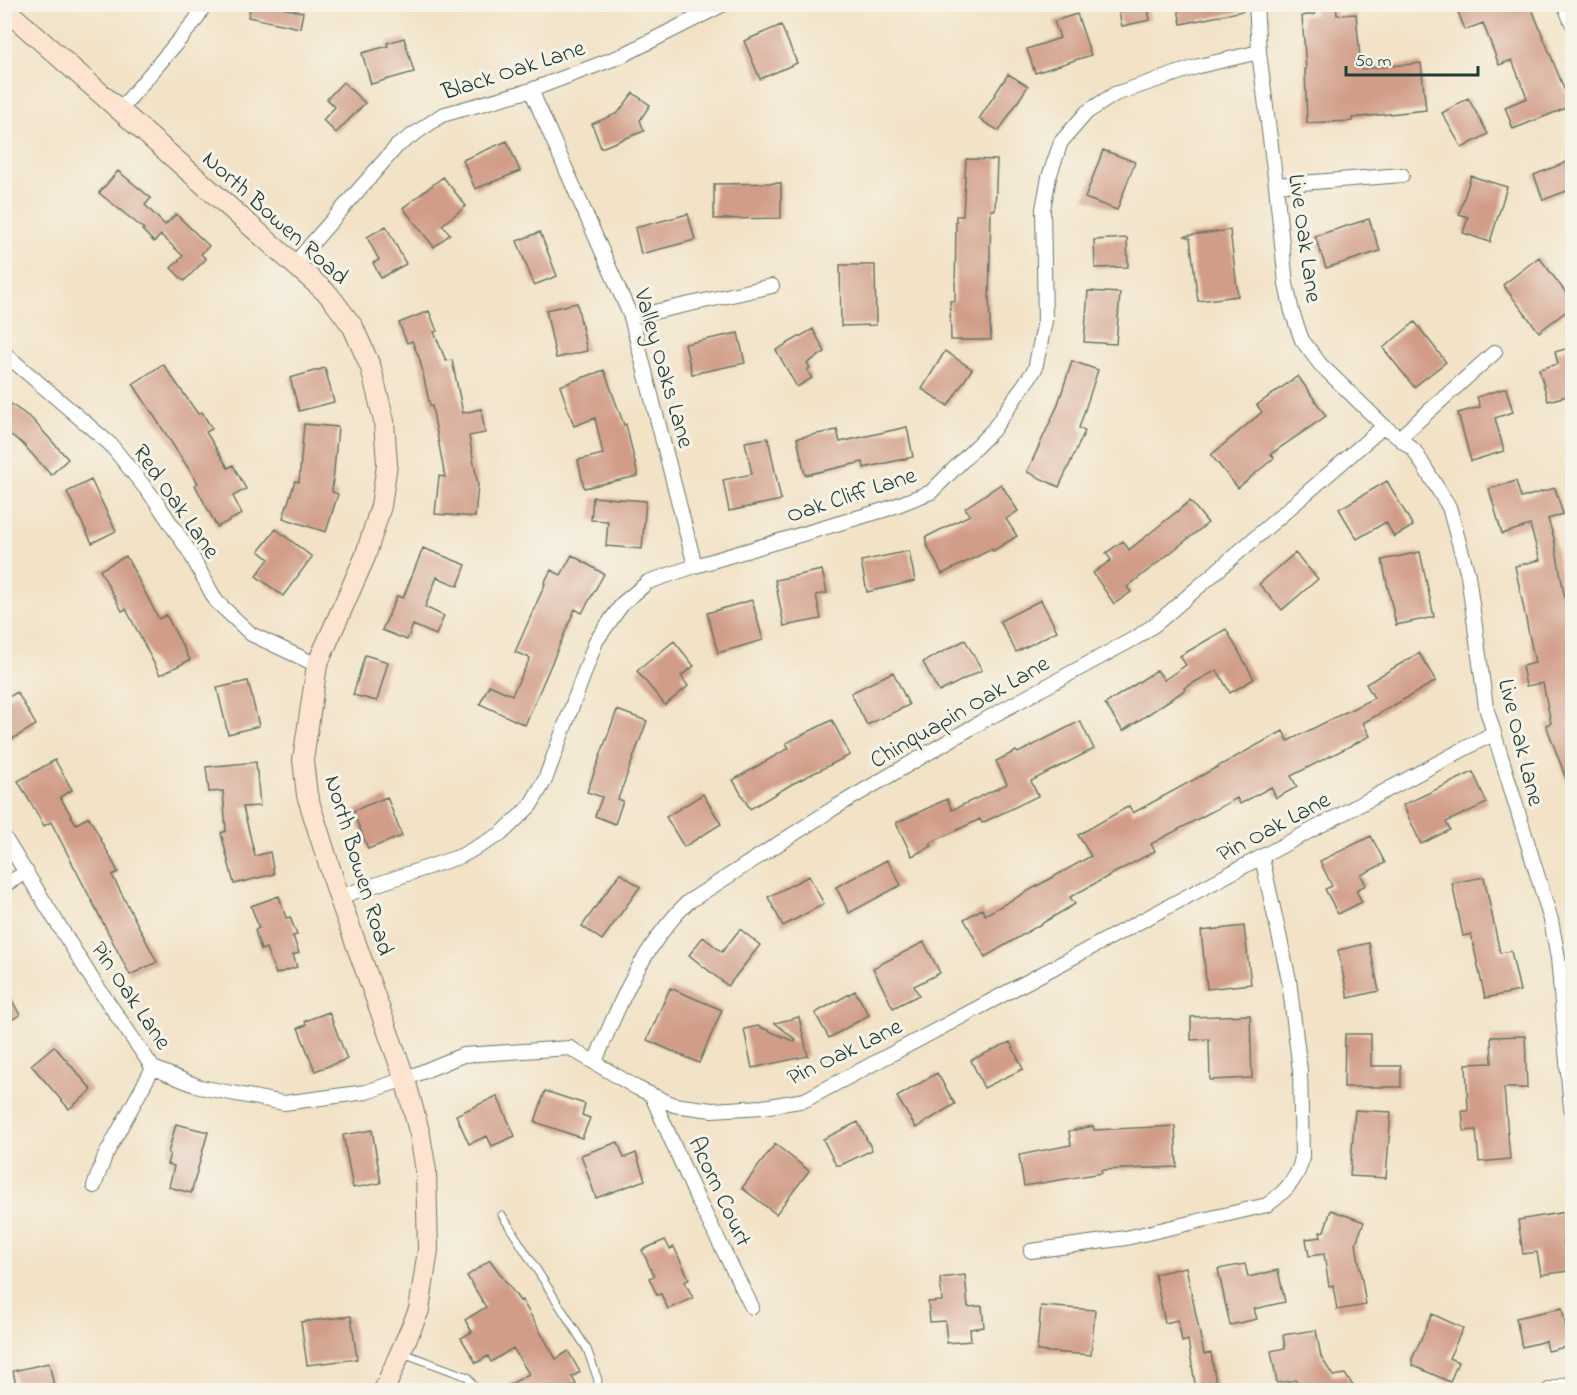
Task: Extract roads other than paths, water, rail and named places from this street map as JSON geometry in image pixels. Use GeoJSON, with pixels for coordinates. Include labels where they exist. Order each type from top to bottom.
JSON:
{"type":"FeatureCollection","features":[{"type":"Feature","properties":{"kind":"street"},"geometry":{"type":"LineString","coordinates":[[119,111],[195,21],[206,4]]}},
{"type":"Feature","properties":{"kind":"street","name":"Black Oak Lane"},"geometry":{"type":"LineString","coordinates":[[294,264],[397,146],[442,115],[531,90],[621,56],[724,4]]}},
{"type":"Feature","properties":{"kind":"street","name":"Live Oak Lane"},"geometry":{"type":"LineString","coordinates":[[1256,4],[1259,52],[1286,284],[1292,312],[1302,340],[1320,364],[1384,426],[1414,450],[1449,507],[1468,575],[1486,706],[1551,920],[1558,958],[1570,1108]]}},
{"type":"Feature","properties":{"kind":"street"},"geometry":{"type":"LineString","coordinates":[[1564,4],[1572,23]]}},
{"type":"Feature","properties":{"kind":"street","name":"North Bowen Road"},"geometry":{"type":"LineString","coordinates":[[4,8],[329,295],[352,327],[371,368],[381,411],[387,464],[381,506],[365,557],[317,665],[303,760],[307,795],[339,897],[405,1079],[420,1135],[426,1171],[428,1250],[419,1310],[384,1390]]}},
{"type":"Feature","properties":{"kind":"street","name":"Oak Cliff Lane"},"geometry":{"type":"LineString","coordinates":[[339,897],[460,856],[501,834],[530,806],[545,780],[596,641],[623,603],[648,582],[887,509],[931,492],[993,430],[1035,369],[1045,321],[1043,209],[1049,177],[1061,142],[1087,112],[1115,94],[1199,66],[1259,52]]}},
{"type":"Feature","properties":{"kind":"street","name":"Valley Oaks Lane"},"geometry":{"type":"LineString","coordinates":[[531,90],[631,317],[695,566]]}},
{"type":"Feature","properties":{"kind":"street"},"geometry":{"type":"LineString","coordinates":[[1276,185],[1402,175]]}},
{"type":"Feature","properties":{"kind":"street"},"geometry":{"type":"LineString","coordinates":[[631,317],[772,286]]}},
{"type":"Feature","properties":{"kind":"street"},"geometry":{"type":"LineString","coordinates":[[1399,438],[1495,352]]}},
{"type":"Feature","properties":{"kind":"street","name":"Red Oak Lane"},"geometry":{"type":"LineString","coordinates":[[4,353],[110,444],[189,551],[216,601],[251,634],[317,665]]}},
{"type":"Feature","properties":{"kind":"street","name":"Chinquapin Oak Lane"},"geometry":{"type":"LineString","coordinates":[[595,1062],[636,969],[674,916],[688,902],[854,797],[981,722],[1144,632],[1166,616],[1384,426]]}},
{"type":"Feature","properties":{"kind":"street","name":"Pin Oak Lane"},"geometry":{"type":"LineString","coordinates":[[4,837],[92,979],[153,1068],[200,1087],[284,1103],[366,1092],[463,1055],[570,1048],[674,1105],[712,1110],[763,1107],[805,1100],[1494,733]]}},
{"type":"Feature","properties":{"kind":"street"},"geometry":{"type":"LineString","coordinates":[[1030,1251],[1126,1239],[1268,1205],[1281,1195],[1293,1180],[1301,1164],[1302,1156],[1300,1071],[1288,980],[1262,858]]}},
{"type":"Feature","properties":{"kind":"street"},"geometry":{"type":"LineString","coordinates":[[4,885],[27,872]]}},
{"type":"Feature","properties":{"kind":"street"},"geometry":{"type":"LineString","coordinates":[[94,1186],[105,1156],[153,1068]]}},
{"type":"Feature","properties":{"kind":"street","name":"Acorn Court"},"geometry":{"type":"LineString","coordinates":[[651,1094],[697,1198],[752,1307]]}},
{"type":"Feature","properties":{"kind":"street"},"geometry":{"type":"LineString","coordinates":[[1549,1390],[1572,1383]]}},
{"type":"Feature","properties":{"kind":"lane"},"geometry":{"type":"LineString","coordinates":[[502,1215],[587,1349],[598,1380],[597,1390]]}},
{"type":"Feature","properties":{"kind":"lane"},"geometry":{"type":"LineString","coordinates":[[400,1352],[468,1377],[476,1390]]}}]}
